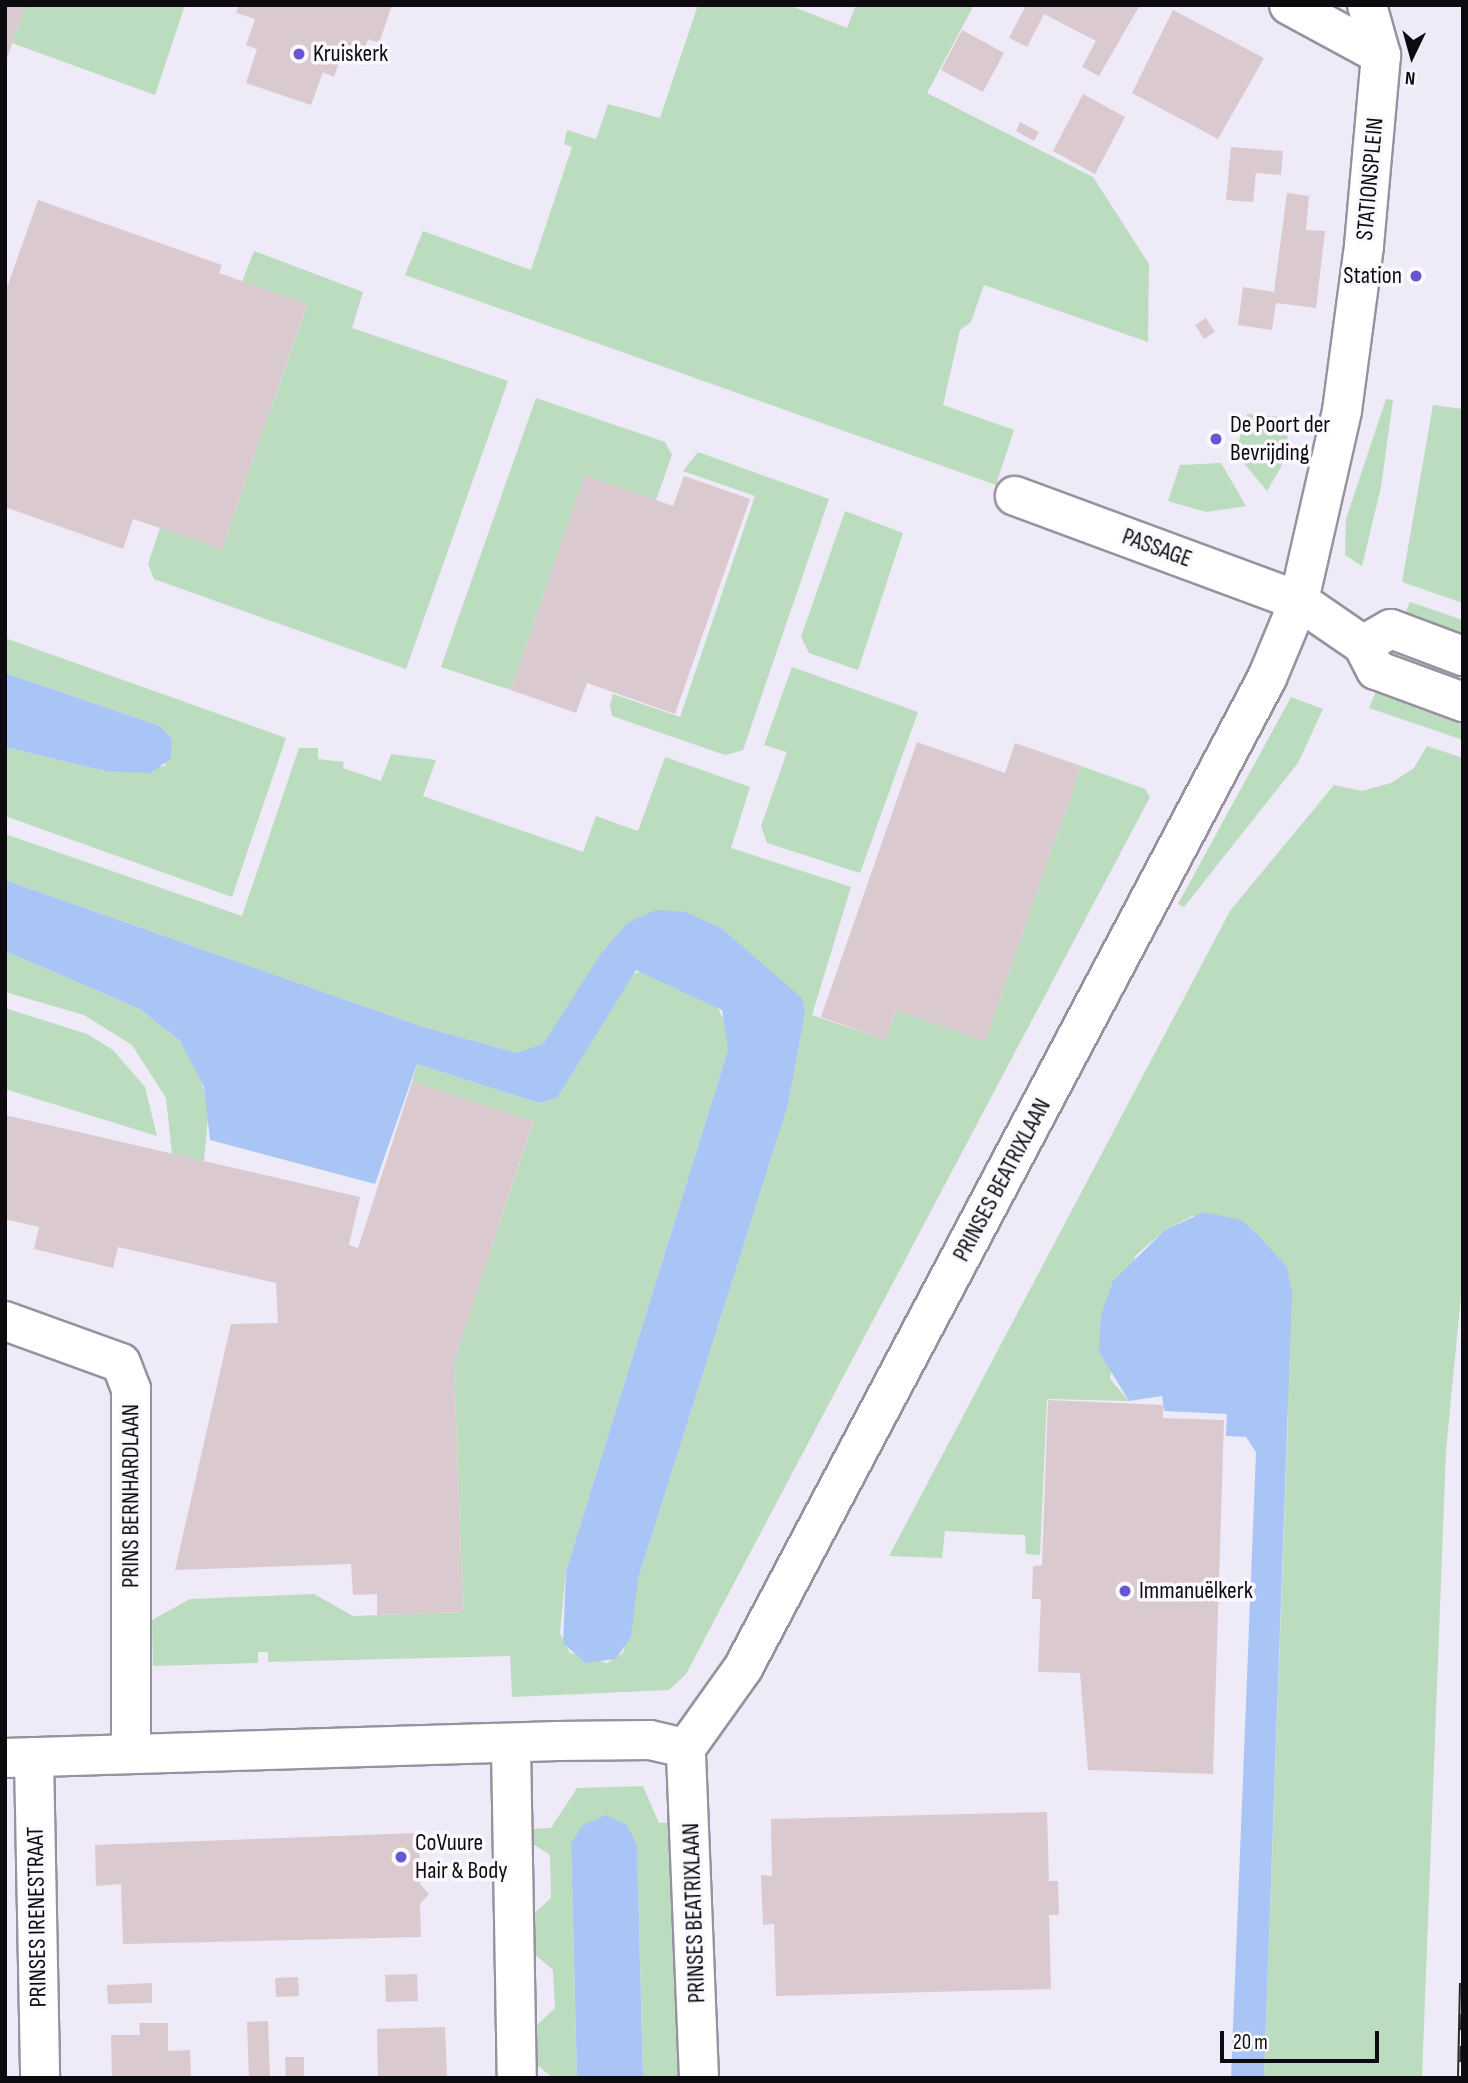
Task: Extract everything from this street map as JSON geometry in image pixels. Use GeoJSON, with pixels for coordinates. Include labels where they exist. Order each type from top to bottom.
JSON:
{"type":"FeatureCollection","features":[{"type":"Feature","properties":{"kind":"street"},"geometry":{"type":"LineString","coordinates":[[1289,5],[1381,55]]}},
{"type":"Feature","properties":{"kind":"street","name":"STATIONSPLEIN"},"geometry":{"type":"LineString","coordinates":[[1299,601],[1342,411],[1381,55],[1367,5]]}},
{"type":"Feature","properties":{"kind":"street","name":"PASSAGE"},"geometry":{"type":"LineString","coordinates":[[1015,496],[1299,601],[1363,645]]}},
{"type":"Feature","properties":{"kind":"street","name":"PRINSES BEATRIXLAAN"},"geometry":{"type":"LineString","coordinates":[[699,2078],[686,1748],[743,1668],[1267,678],[1299,601]]}},
{"type":"Feature","properties":{"kind":"street"},"geometry":{"type":"LineString","coordinates":[[1463,656],[1391,629],[1363,645],[1376,670],[1463,702]]}},
{"type":"Feature","properties":{"kind":"street","name":"PRINS BERNHARDLAAN"},"geometry":{"type":"LineString","coordinates":[[5,1321],[121,1363],[131,1389],[131,1755]]}},
{"type":"Feature","properties":{"kind":"street"},"geometry":{"type":"LineString","coordinates":[[20,1757],[511,1747],[650,1740],[686,1748]]}},
{"type":"Feature","properties":{"kind":"street"},"geometry":{"type":"LineString","coordinates":[[511,1747],[517,2078]]}},
{"type":"Feature","properties":{"kind":"street","name":"PRINSES IRENESTRAAT"},"geometry":{"type":"LineString","coordinates":[[20,1757],[40,2078]]}},
{"type":"Feature","properties":{"kind":"green space"},"geometry":{"type":"Polygon","coordinates":[[[25,5],[185,5],[155,95],[12,43],[25,5]]]}},
{"type":"Feature","properties":{"kind":"green space"},"geometry":{"type":"Polygon","coordinates":[[[698,5],[789,5],[847,28],[856,5],[974,5],[927,93],[1093,177],[1149,264],[1148,342],[984,285],[971,322],[960,330],[943,405],[1014,430],[996,485],[405,275],[423,231],[531,270],[572,147],[564,144],[567,130],[596,139],[608,104],[660,118],[698,5]]]}},
{"type":"Feature","properties":{"kind":"green space"},"geometry":{"type":"Polygon","coordinates":[[[254,251],[363,292],[352,328],[508,381],[406,669],[154,579],[148,564],[160,528],[222,549],[307,305],[242,282],[254,251]]]}},
{"type":"Feature","properties":{"kind":"green space"},"geometry":{"type":"Polygon","coordinates":[[[536,398],[665,442],[672,455],[656,500],[585,476],[511,690],[441,667],[536,398]]]}},
{"type":"Feature","properties":{"kind":"green space"},"geometry":{"type":"Polygon","coordinates":[[[1386,399],[1393,400],[1381,487],[1362,566],[1345,555],[1346,519],[1386,399]]]}},
{"type":"Feature","properties":{"kind":"green space"},"geometry":{"type":"Polygon","coordinates":[[[1433,405],[1463,409],[1463,603],[1402,582],[1433,405]]]}},
{"type":"Feature","properties":{"kind":"green space"},"geometry":{"type":"Polygon","coordinates":[[[1247,414],[1292,418],[1281,467],[1267,491],[1235,453],[1247,414]]]}},
{"type":"Feature","properties":{"kind":"green space"},"geometry":{"type":"Polygon","coordinates":[[[698,452],[829,499],[743,750],[725,755],[612,716],[610,705],[613,694],[680,717],[755,496],[683,471],[698,452]]]}},
{"type":"Feature","properties":{"kind":"green space"},"geometry":{"type":"Polygon","coordinates":[[[1221,463],[1246,506],[1206,512],[1168,501],[1180,465],[1221,463]]]}},
{"type":"Feature","properties":{"kind":"green space"},"geometry":{"type":"Polygon","coordinates":[[[845,511],[903,533],[858,670],[809,653],[801,637],[845,511]]]}},
{"type":"Feature","properties":{"kind":"green space"},"geometry":{"type":"Polygon","coordinates":[[[1410,602],[1463,620],[1463,641],[1402,621],[1410,602]]]}},
{"type":"Feature","properties":{"kind":"green space"},"geometry":{"type":"Polygon","coordinates":[[[5,638],[286,738],[232,897],[5,816],[5,747],[105,771],[165,766],[172,739],[160,726],[5,673],[5,638]]]}},
{"type":"Feature","properties":{"kind":"green space"},"geometry":{"type":"Polygon","coordinates":[[[792,667],[918,712],[860,873],[767,843],[761,826],[787,752],[764,745],[792,667]]]}},
{"type":"Feature","properties":{"kind":"green space"},"geometry":{"type":"Polygon","coordinates":[[[1377,689],[1463,719],[1463,740],[1369,708],[1377,689]]]}},
{"type":"Feature","properties":{"kind":"green space"},"geometry":{"type":"Polygon","coordinates":[[[1291,697],[1323,709],[1298,763],[1184,907],[1178,904],[1291,697]]]}},
{"type":"Feature","properties":{"kind":"green space"},"geometry":{"type":"Polygon","coordinates":[[[1427,746],[1463,758],[1463,1275],[1446,1450],[1422,2078],[1264,2078],[1288,1418],[1287,1267],[1241,1220],[1192,1216],[1165,1230],[1135,1256],[1110,1379],[1129,1401],[1047,1399],[1040,1555],[1026,1554],[1025,1535],[945,1531],[942,1558],[889,1556],[1230,911],[1334,785],[1362,791],[1391,783],[1414,768],[1427,746]]]}},
{"type":"Feature","properties":{"kind":"green space"},"geometry":{"type":"Polygon","coordinates":[[[299,748],[318,748],[318,759],[344,762],[343,768],[381,781],[391,754],[436,760],[423,796],[583,852],[596,816],[638,831],[665,757],[750,787],[731,848],[851,887],[812,1015],[886,1040],[896,1010],[985,1041],[1081,766],[1145,789],[1150,797],[686,1674],[669,1690],[512,1697],[510,1656],[268,1662],[268,1652],[258,1652],[258,1663],[153,1666],[152,1620],[190,1599],[314,1594],[353,1616],[463,1612],[454,1363],[533,1122],[412,1082],[417,1064],[539,1103],[557,1098],[629,975],[646,970],[714,1001],[727,1026],[728,1050],[566,1571],[560,1633],[570,1653],[607,1663],[623,1653],[638,1579],[788,1105],[805,1012],[721,928],[686,912],[627,923],[544,1043],[517,1053],[420,1026],[5,880],[5,834],[242,916],[299,748]]]}},
{"type":"Feature","properties":{"kind":"green space"},"geometry":{"type":"Polygon","coordinates":[[[5,951],[140,1009],[180,1041],[197,1067],[209,1107],[204,1161],[172,1154],[166,1098],[132,1045],[84,1015],[5,992],[5,951]]]}},
{"type":"Feature","properties":{"kind":"green space"},"geometry":{"type":"Polygon","coordinates":[[[5,1008],[87,1034],[113,1050],[145,1087],[157,1136],[5,1089],[5,1008]]]}},
{"type":"Feature","properties":{"kind":"green space"},"geometry":{"type":"Polygon","coordinates":[[[643,1786],[659,1823],[678,1822],[686,2078],[643,2078],[637,1845],[571,1843],[577,2078],[553,2078],[537,2065],[536,2026],[555,2008],[553,1970],[533,1953],[532,1915],[551,1898],[550,1855],[530,1842],[530,1829],[551,1828],[577,1788],[643,1786]]]}},
{"type":"Feature","properties":{"kind":"water"},"geometry":{"type":"Polygon","coordinates":[[[5,673],[160,726],[172,739],[171,759],[150,773],[105,771],[5,747],[5,673]]]}},
{"type":"Feature","properties":{"kind":"water"},"geometry":{"type":"Polygon","coordinates":[[[5,880],[420,1026],[517,1053],[544,1043],[600,955],[627,923],[656,910],[686,912],[721,928],[802,998],[805,1013],[788,1105],[638,1579],[631,1637],[616,1659],[585,1663],[563,1643],[566,1571],[728,1050],[722,1010],[636,970],[557,1098],[539,1103],[417,1064],[375,1184],[210,1140],[204,1087],[180,1041],[140,1009],[5,951],[5,880]]]}},
{"type":"Feature","properties":{"kind":"water"},"geometry":{"type":"Polygon","coordinates":[[[1204,1212],[1241,1220],[1257,1234],[1287,1267],[1292,1293],[1264,2078],[1231,2078],[1256,1452],[1246,1437],[1226,1436],[1227,1414],[1164,1411],[1162,1396],[1129,1401],[1099,1352],[1101,1316],[1113,1281],[1165,1230],[1204,1212]]]}},
{"type":"Feature","properties":{"kind":"water"},"geometry":{"type":"Polygon","coordinates":[[[606,1815],[627,1825],[637,1845],[643,2078],[577,2078],[571,1843],[583,1825],[606,1815]]]}},
{"type":"Feature","properties":{"kind":"building"},"geometry":{"type":"Polygon","coordinates":[[[5,5],[25,5],[6,61],[5,61],[5,5]]]}},
{"type":"Feature","properties":{"kind":"building","name":"Kruiskerk"},"geometry":{"type":"Polygon","coordinates":[[[239,5],[392,5],[379,43],[368,39],[362,57],[343,51],[334,77],[323,72],[311,105],[246,83],[257,49],[246,45],[255,19],[236,13],[239,5]]]}},
{"type":"Feature","properties":{"kind":"building"},"geometry":{"type":"Polygon","coordinates":[[[1026,5],[1140,5],[1099,76],[1082,67],[1096,41],[1044,14],[1027,47],[1009,38],[1026,5]]]}},
{"type":"Feature","properties":{"kind":"building"},"geometry":{"type":"Polygon","coordinates":[[[1173,10],[1264,58],[1218,139],[1132,93],[1173,10]]]}},
{"type":"Feature","properties":{"kind":"building"},"geometry":{"type":"Polygon","coordinates":[[[962,30],[1004,53],[983,92],[941,70],[962,30]]]}},
{"type":"Feature","properties":{"kind":"building"},"geometry":{"type":"Polygon","coordinates":[[[1083,94],[1125,117],[1095,174],[1053,151],[1083,94]]]}},
{"type":"Feature","properties":{"kind":"building"},"geometry":{"type":"Polygon","coordinates":[[[1020,122],[1039,132],[1034,141],[1016,131],[1020,122]]]}},
{"type":"Feature","properties":{"kind":"building"},"geometry":{"type":"Polygon","coordinates":[[[1231,147],[1283,151],[1281,175],[1256,173],[1253,202],[1226,200],[1231,147]]]}},
{"type":"Feature","properties":{"kind":"building"},"geometry":{"type":"Polygon","coordinates":[[[1287,193],[1309,196],[1306,230],[1325,231],[1316,308],[1276,303],[1272,330],[1238,325],[1243,287],[1274,292],[1287,193]]]}},
{"type":"Feature","properties":{"kind":"building"},"geometry":{"type":"Polygon","coordinates":[[[38,200],[222,265],[219,273],[307,304],[222,549],[133,519],[123,549],[5,507],[5,293],[38,200]]]}},
{"type":"Feature","properties":{"kind":"building"},"geometry":{"type":"Polygon","coordinates":[[[1206,318],[1215,332],[1204,339],[1195,325],[1206,318]]]}},
{"type":"Feature","properties":{"kind":"building"},"geometry":{"type":"Polygon","coordinates":[[[585,475],[673,506],[684,476],[750,499],[675,714],[587,683],[576,713],[511,690],[585,475]]]}},
{"type":"Feature","properties":{"kind":"building"},"geometry":{"type":"Polygon","coordinates":[[[917,742],[1005,773],[1015,743],[1081,766],[985,1041],[896,1010],[886,1040],[821,1017],[917,742]]]}},
{"type":"Feature","properties":{"kind":"building"},"geometry":{"type":"Polygon","coordinates":[[[412,1082],[533,1121],[454,1363],[463,1612],[377,1615],[377,1594],[353,1595],[351,1564],[175,1570],[231,1324],[278,1323],[276,1283],[118,1247],[113,1268],[34,1249],[39,1227],[5,1219],[5,1115],[360,1197],[349,1245],[358,1248],[412,1082]]]}},
{"type":"Feature","properties":{"kind":"building","name":"Immanuëlkerk"},"geometry":{"type":"Polygon","coordinates":[[[1048,1400],[1163,1405],[1163,1418],[1224,1420],[1213,1774],[1088,1770],[1080,1673],[1038,1672],[1041,1599],[1032,1599],[1033,1566],[1042,1565],[1048,1400]]]}},
{"type":"Feature","properties":{"kind":"building"},"geometry":{"type":"Polygon","coordinates":[[[1047,1812],[1049,1881],[1058,1881],[1059,1915],[1049,1915],[1051,1989],[776,1996],[774,1924],[763,1925],[761,1875],[772,1876],[771,1819],[1047,1812]]]}},
{"type":"Feature","properties":{"kind":"building"},"geometry":{"type":"Polygon","coordinates":[[[419,1833],[420,1884],[429,1894],[420,1904],[421,1937],[123,1944],[121,1884],[96,1886],[95,1845],[419,1833]]]}},
{"type":"Feature","properties":{"kind":"building"},"geometry":{"type":"Polygon","coordinates":[[[417,1974],[418,2001],[386,2002],[385,1975],[417,1974]]]}},
{"type":"Feature","properties":{"kind":"building"},"geometry":{"type":"Polygon","coordinates":[[[298,1977],[299,1996],[276,1997],[275,1978],[298,1977]]]}},
{"type":"Feature","properties":{"kind":"building"},"geometry":{"type":"Polygon","coordinates":[[[152,1983],[152,2003],[108,2004],[107,1985],[152,1983]]]}},
{"type":"Feature","properties":{"kind":"building"},"geometry":{"type":"Polygon","coordinates":[[[268,2021],[270,2078],[249,2078],[247,2022],[268,2021]]]}},
{"type":"Feature","properties":{"kind":"building"},"geometry":{"type":"Polygon","coordinates":[[[139,2023],[168,2023],[168,2051],[190,2050],[191,2078],[112,2078],[111,2035],[140,2035],[139,2023]]]}},
{"type":"Feature","properties":{"kind":"building"},"geometry":{"type":"Polygon","coordinates":[[[445,2027],[447,2078],[378,2078],[377,2029],[445,2027]]]}},
{"type":"Feature","properties":{"kind":"building"},"geometry":{"type":"Polygon","coordinates":[[[285,2057],[304,2057],[304,2078],[286,2078],[285,2057]]]}},
{"type":"Feature","properties":{"kind":"railway"},"geometry":{"type":"LineString","coordinates":[[1461,2078],[1463,1983]]}},
{"type":"Feature","properties":{"kind":"place","name":"Kruiskerk"},"geometry":{"type":"Point","coordinates":[299,54]}},
{"type":"Feature","properties":{"kind":"place","name":"Station"},"geometry":{"type":"Point","coordinates":[1416,276]}},
{"type":"Feature","properties":{"kind":"place","name":"De Poort der Bevrijding"},"geometry":{"type":"Point","coordinates":[1216,439]}},
{"type":"Feature","properties":{"kind":"place","name":"Immanuëlkerk"},"geometry":{"type":"Point","coordinates":[1125,1591]}},
{"type":"Feature","properties":{"kind":"place","name":"CoVuure Hair & Body"},"geometry":{"type":"Point","coordinates":[401,1857]}}]}
